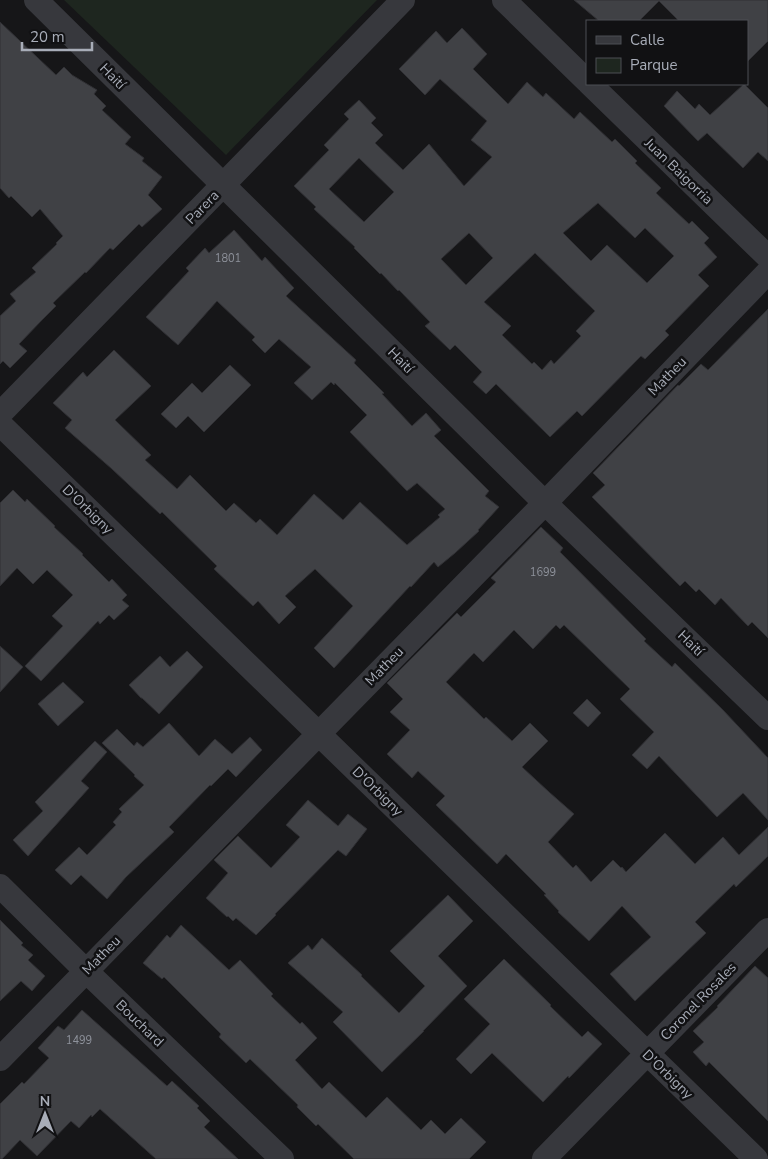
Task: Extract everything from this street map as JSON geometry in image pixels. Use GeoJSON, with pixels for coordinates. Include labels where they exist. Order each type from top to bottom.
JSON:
{"type":"FeatureCollection","features":[{"type":"Feature","properties":{"kind":"street","name":"Haití"},"geometry":{"type":"LineString","coordinates":[[36,0],[545,503],[768,718]]}},
{"type":"Feature","properties":{"kind":"street","name":"Parera"},"geometry":{"type":"LineString","coordinates":[[0,414],[403,0]]}},
{"type":"Feature","properties":{"kind":"street"},"geometry":{"type":"LineString","coordinates":[[504,0],[586,80]]}},
{"type":"Feature","properties":{"kind":"street","name":"Juan Baigorria"},"geometry":{"type":"LineString","coordinates":[[591,85],[768,257]]}},
{"type":"Feature","properties":{"kind":"street","name":"Matheu"},"geometry":{"type":"LineString","coordinates":[[0,1059],[545,503],[768,272]]}},
{"type":"Feature","properties":{"kind":"street","name":"D'Orbigny"},"geometry":{"type":"LineString","coordinates":[[0,424],[756,1159]]}},
{"type":"Feature","properties":{"kind":"street","name":"Bouchard"},"geometry":{"type":"LineString","coordinates":[[0,886],[282,1159]]}},
{"type":"Feature","properties":{"kind":"street","name":"Coronel Rosales"},"geometry":{"type":"LineString","coordinates":[[544,1159],[768,930]]}},
{"type":"Feature","properties":{"kind":"green space"},"geometry":{"type":"Polygon","coordinates":[[[64,0],[377,0],[226,155],[64,0]]]}},
{"type":"Feature","properties":{"kind":"building"},"geometry":{"type":"Polygon","coordinates":[[[574,0],[768,0],[768,41],[748,61],[748,20],[678,20],[659,1],[640,20],[598,20],[574,0]]]}},
{"type":"Feature","properties":{"kind":"building"},"geometry":{"type":"Polygon","coordinates":[[[0,22],[56,75],[64,67],[72,75],[97,90],[94,94],[106,106],[102,110],[131,137],[125,144],[144,158],[142,161],[162,177],[148,195],[162,209],[142,227],[139,224],[113,250],[110,248],[53,303],[56,306],[19,344],[27,351],[10,368],[3,361],[0,364],[0,316],[16,301],[10,294],[36,272],[32,268],[63,236],[40,209],[32,217],[0,188],[0,22]]]}},
{"type":"Feature","properties":{"kind":"building"},"geometry":{"type":"Polygon","coordinates":[[[462,28],[487,54],[473,69],[508,104],[527,82],[543,97],[546,93],[574,119],[580,112],[612,142],[615,139],[637,161],[635,163],[661,188],[656,193],[689,224],[692,221],[709,238],[704,243],[717,257],[698,275],[709,286],[665,331],[669,335],[645,359],[641,356],[582,416],[577,411],[550,437],[496,384],[486,394],[473,382],[482,372],[455,345],[450,350],[425,326],[430,322],[314,209],[316,207],[294,186],[329,150],[324,145],[349,119],[344,114],[359,100],[376,118],[371,123],[383,135],[375,143],[403,170],[429,144],[464,186],[492,157],[471,140],[487,121],[440,79],[425,95],[399,69],[436,31],[447,43],[462,28]],[[359,158],[329,189],[364,222],[394,192],[359,158]],[[598,203],[563,233],[591,261],[607,245],[647,283],[674,256],[645,228],[635,238],[598,203]],[[469,233],[441,259],[466,285],[493,258],[469,233]],[[535,253],[484,302],[511,326],[502,335],[532,364],[534,362],[542,370],[551,360],[554,364],[581,336],[576,331],[595,311],[535,253]]]}},
{"type":"Feature","properties":{"kind":"building"},"geometry":{"type":"Polygon","coordinates":[[[745,85],[768,108],[768,161],[758,152],[743,168],[707,133],[698,141],[664,106],[677,91],[695,109],[699,104],[710,115],[745,85]]]}},
{"type":"Feature","properties":{"kind":"building"},"geometry":{"type":"Polygon","coordinates":[[[234,230],[262,261],[265,257],[294,288],[286,296],[356,360],[354,363],[384,393],[382,394],[412,426],[426,413],[441,430],[434,436],[489,491],[485,496],[499,507],[479,531],[455,553],[438,567],[434,562],[334,668],[314,648],[353,606],[315,569],[285,596],[296,607],[279,624],[258,601],[253,606],[214,569],[217,566],[162,512],[160,514],[65,428],[72,420],[53,403],[83,372],[87,377],[114,350],[151,386],[115,420],[151,455],[145,460],[177,489],[190,475],[226,511],[234,503],[256,523],[260,519],[277,535],[314,494],[343,520],[360,502],[407,545],[440,517],[438,515],[445,509],[417,483],[407,491],[350,432],[367,415],[335,383],[334,385],[331,382],[312,400],[294,383],[311,367],[279,339],[265,353],[252,340],[255,337],[217,301],[178,345],[146,317],[189,271],[186,268],[205,248],[209,253],[234,230]]]}},
{"type":"Feature","properties":{"kind":"building"},"geometry":{"type":"Polygon","coordinates":[[[768,309],[768,638],[752,622],[748,626],[721,598],[715,605],[699,589],[696,592],[685,581],[680,586],[592,497],[605,485],[593,473],[678,385],[701,364],[708,370],[768,309]]]}},
{"type":"Feature","properties":{"kind":"building"},"geometry":{"type":"Polygon","coordinates":[[[230,365],[251,385],[204,432],[188,416],[176,428],[161,414],[192,383],[202,393],[230,365]]]}},
{"type":"Feature","properties":{"kind":"building"},"geometry":{"type":"Polygon","coordinates":[[[13,490],[25,502],[27,499],[109,582],[112,579],[127,595],[122,600],[129,606],[114,620],[109,615],[100,624],[98,621],[41,681],[25,666],[63,626],[52,616],[73,595],[47,570],[33,584],[17,568],[0,586],[0,503],[13,490]]]}},
{"type":"Feature","properties":{"kind":"building"},"geometry":{"type":"Polygon","coordinates":[[[541,527],[563,548],[560,552],[646,639],[644,641],[672,667],[675,663],[768,758],[768,820],[743,793],[717,817],[659,756],[647,769],[632,755],[654,732],[620,699],[630,689],[564,625],[560,629],[556,625],[533,649],[514,630],[483,662],[474,653],[446,682],[484,719],[486,717],[512,741],[530,723],[548,741],[522,767],[574,814],[548,842],[573,868],[576,865],[591,882],[613,860],[626,872],[665,833],[695,864],[723,837],[739,855],[768,827],[768,856],[736,887],[734,884],[695,922],[706,933],[635,1001],[610,974],[651,937],[622,906],[589,941],[558,912],[544,895],[546,894],[506,854],[497,864],[436,805],[445,796],[418,771],[412,778],[387,754],[410,730],[390,712],[403,699],[387,683],[457,613],[461,617],[496,582],[491,578],[541,527]]]}},
{"type":"Feature","properties":{"kind":"building"},"geometry":{"type":"Polygon","coordinates":[[[0,646],[23,667],[0,692],[0,646]]]}},
{"type":"Feature","properties":{"kind":"building"},"geometry":{"type":"Polygon","coordinates":[[[187,651],[203,667],[159,714],[129,685],[160,656],[170,667],[187,651]]]}},
{"type":"Feature","properties":{"kind":"building"},"geometry":{"type":"Polygon","coordinates":[[[63,682],[84,702],[58,726],[38,704],[63,682]]]}},
{"type":"Feature","properties":{"kind":"building"},"geometry":{"type":"Polygon","coordinates":[[[587,699],[601,713],[588,727],[573,713],[587,699]]]}},
{"type":"Feature","properties":{"kind":"building"},"geometry":{"type":"Polygon","coordinates":[[[169,723],[199,756],[215,739],[232,754],[250,737],[262,750],[236,777],[228,769],[210,785],[169,827],[174,832],[126,877],[107,899],[81,875],[71,885],[55,870],[79,847],[87,855],[116,825],[113,822],[122,812],[119,809],[144,785],[102,743],[117,729],[134,746],[137,742],[143,747],[169,723]]]}},
{"type":"Feature","properties":{"kind":"building"},"geometry":{"type":"Polygon","coordinates":[[[95,741],[107,752],[81,781],[89,788],[28,856],[13,840],[43,811],[35,802],[95,741]]]}},
{"type":"Feature","properties":{"kind":"building"},"geometry":{"type":"Polygon","coordinates":[[[308,800],[338,826],[348,814],[367,829],[346,856],[338,850],[256,935],[236,918],[233,921],[227,917],[206,898],[228,873],[214,860],[238,836],[271,868],[300,837],[286,825],[308,800]]]}},
{"type":"Feature","properties":{"kind":"building"},"geometry":{"type":"Polygon","coordinates":[[[448,895],[473,921],[438,956],[467,986],[382,1072],[333,1022],[343,1012],[288,963],[308,945],[312,950],[322,938],[399,1013],[425,986],[390,951],[448,895]]]}},
{"type":"Feature","properties":{"kind":"building"},"geometry":{"type":"Polygon","coordinates":[[[0,920],[23,943],[21,945],[33,955],[28,960],[45,976],[32,991],[21,981],[0,1001],[0,920]]]}},
{"type":"Feature","properties":{"kind":"building"},"geometry":{"type":"Polygon","coordinates":[[[181,925],[229,970],[240,960],[273,994],[271,996],[300,1024],[302,1022],[317,1038],[295,1060],[322,1089],[329,1082],[366,1118],[387,1097],[421,1130],[431,1120],[445,1134],[461,1118],[486,1142],[469,1159],[354,1159],[318,1124],[316,1126],[297,1107],[298,1105],[250,1059],[246,1063],[219,1037],[221,1034],[164,977],[162,979],[143,963],[167,935],[170,938],[181,925]]]}},
{"type":"Feature","properties":{"kind":"building"},"geometry":{"type":"Polygon","coordinates":[[[504,959],[582,1037],[588,1031],[602,1044],[543,1102],[492,1053],[471,1074],[456,1059],[490,1024],[464,999],[504,959]]]}},
{"type":"Feature","properties":{"kind":"building"},"geometry":{"type":"Polygon","coordinates":[[[755,966],[768,978],[768,1121],[709,1062],[706,1066],[693,1052],[704,1042],[693,1031],[718,1007],[755,966]]]}},
{"type":"Feature","properties":{"kind":"building"},"geometry":{"type":"Polygon","coordinates":[[[82,1010],[167,1086],[172,1081],[199,1106],[197,1108],[210,1121],[204,1127],[238,1159],[156,1159],[100,1109],[92,1117],[91,1115],[79,1128],[71,1121],[37,1156],[20,1140],[0,1159],[0,1104],[22,1082],[24,1084],[49,1058],[38,1048],[58,1026],[64,1030],[82,1010]]]}}]}
